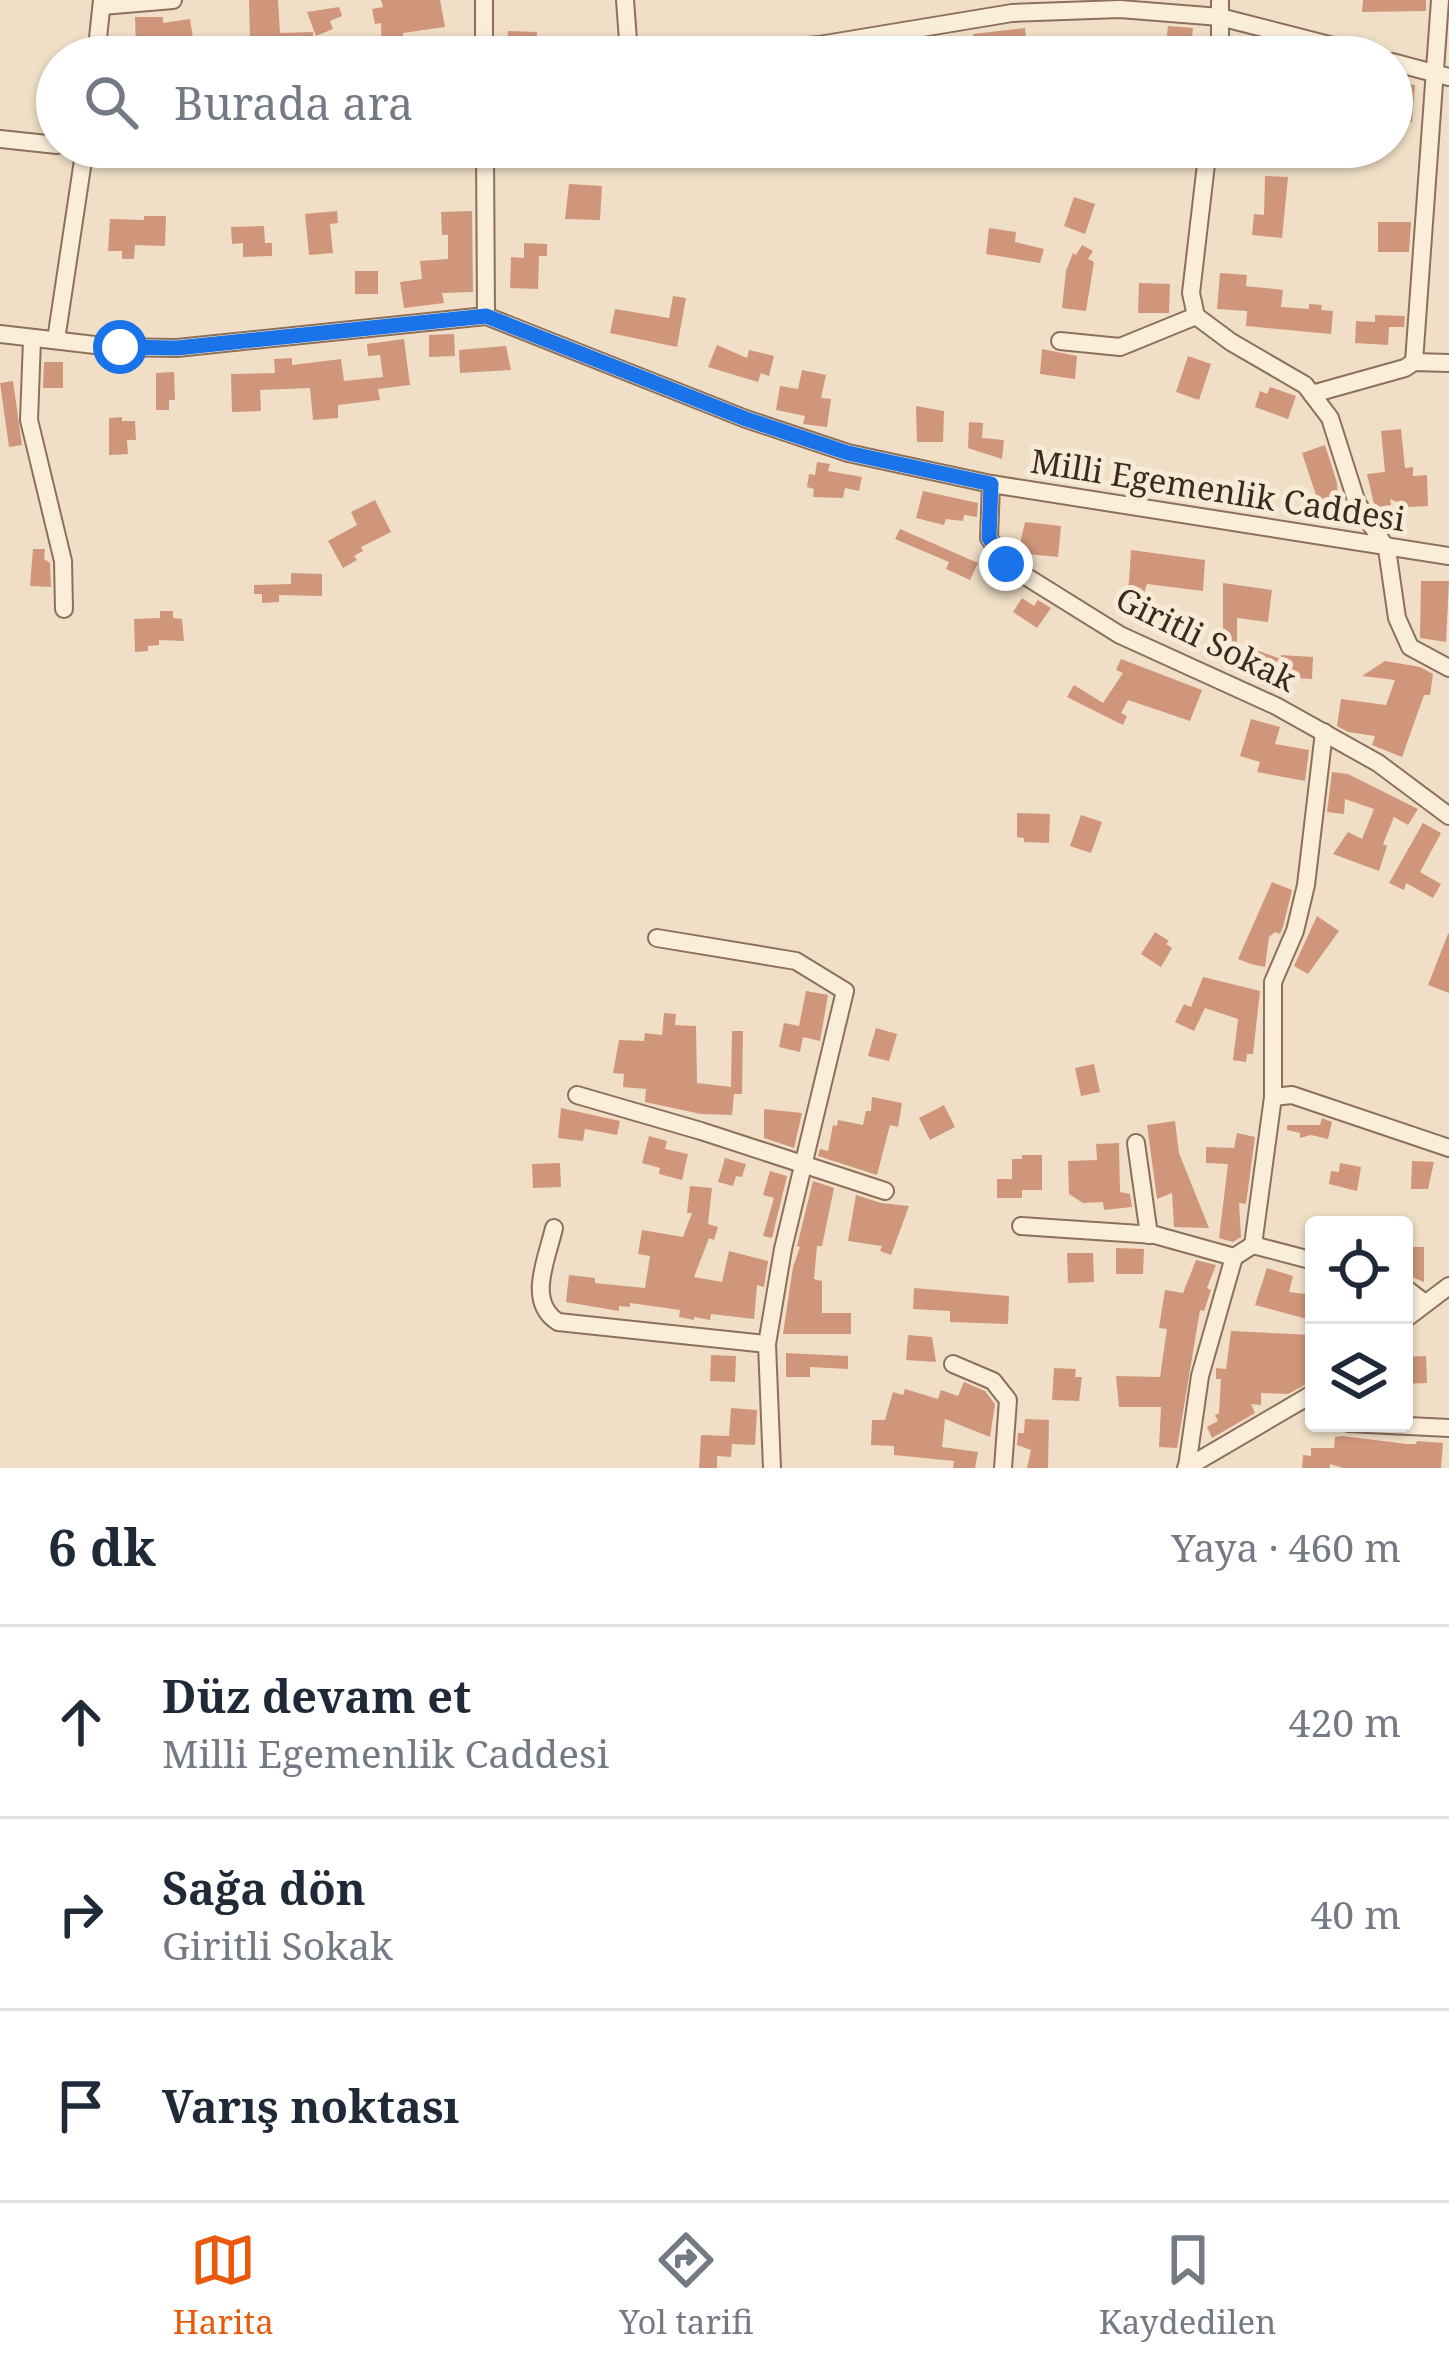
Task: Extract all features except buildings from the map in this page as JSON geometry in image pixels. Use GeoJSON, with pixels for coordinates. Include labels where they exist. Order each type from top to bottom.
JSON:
{"type":"FeatureCollection","features":[{"type":"Feature","properties":{"kind":"street"},"geometry":{"type":"LineString","coordinates":[[98,36],[102,3],[172,0]]}},
{"type":"Feature","properties":{"kind":"street"},"geometry":{"type":"LineString","coordinates":[[484,0],[484,36]]}},
{"type":"Feature","properties":{"kind":"street"},"geometry":{"type":"LineString","coordinates":[[625,0],[628,36]]}},
{"type":"Feature","properties":{"kind":"street"},"geometry":{"type":"LineString","coordinates":[[1414,362],[1441,75],[1440,0]]}},
{"type":"Feature","properties":{"kind":"street"},"geometry":{"type":"LineString","coordinates":[[864,36],[1011,7],[1220,8],[1309,36]]}},
{"type":"Feature","properties":{"kind":"street"},"geometry":{"type":"LineString","coordinates":[[0,139],[36,143]]}},
{"type":"Feature","properties":{"kind":"street"},"geometry":{"type":"LineString","coordinates":[[56,340],[80,168]]}},
{"type":"Feature","properties":{"kind":"street"},"geometry":{"type":"LineString","coordinates":[[485,168],[486,316]]}},
{"type":"Feature","properties":{"kind":"street"},"geometry":{"type":"LineString","coordinates":[[1206,168],[1191,293],[1196,316],[1305,385],[1330,418],[1357,503],[1387,549],[1396,618],[1410,646],[1449,668]]}},
{"type":"Feature","properties":{"kind":"street","name":"Milli Egemenlik Caddesi"},"geometry":{"type":"LineString","coordinates":[[0,334],[112,347],[177,348],[486,316],[746,419],[848,453],[991,484],[1449,556]]}},
{"type":"Feature","properties":{"kind":"street"},"geometry":{"type":"LineString","coordinates":[[1060,341],[1120,346],[1196,316]]}},
{"type":"Feature","properties":{"kind":"street"},"geometry":{"type":"LineString","coordinates":[[32,340],[29,420],[63,561],[64,609]]}},
{"type":"Feature","properties":{"kind":"street"},"geometry":{"type":"LineString","coordinates":[[1312,394],[1414,362],[1449,363]]}},
{"type":"Feature","properties":{"kind":"street","name":"Giritli Sokak"},"geometry":{"type":"LineString","coordinates":[[991,484],[989,538],[1006,564],[1120,634],[1324,732],[1378,763],[1449,816]]}},
{"type":"Feature","properties":{"kind":"street"},"geometry":{"type":"LineString","coordinates":[[1252,1245],[1273,1097],[1273,982],[1295,932],[1306,885],[1324,732]]}},
{"type":"Feature","properties":{"kind":"street"},"geometry":{"type":"LineString","coordinates":[[657,938],[796,961],[845,991],[783,1249],[767,1344],[772,1468]]}},
{"type":"Feature","properties":{"kind":"street"},"geometry":{"type":"LineString","coordinates":[[577,1095],[885,1191]]}},
{"type":"Feature","properties":{"kind":"street"},"geometry":{"type":"LineString","coordinates":[[1273,1097],[1292,1095],[1447,1142]]}},
{"type":"Feature","properties":{"kind":"street"},"geometry":{"type":"LineString","coordinates":[[1136,1143],[1149,1234]]}},
{"type":"Feature","properties":{"kind":"street"},"geometry":{"type":"LineString","coordinates":[[1021,1226],[1149,1234],[1234,1257]]}},
{"type":"Feature","properties":{"kind":"street"},"geometry":{"type":"LineString","coordinates":[[554,1228],[539,1302],[544,1314],[558,1322],[767,1344]]}},
{"type":"Feature","properties":{"kind":"street"},"geometry":{"type":"LineString","coordinates":[[1186,1467],[1200,1376],[1234,1257],[1252,1245],[1305,1259]]}},
{"type":"Feature","properties":{"kind":"street"},"geometry":{"type":"LineString","coordinates":[[1413,1313],[1449,1286]]}},
{"type":"Feature","properties":{"kind":"street"},"geometry":{"type":"LineString","coordinates":[[1413,1294],[1425,1303]]}},
{"type":"Feature","properties":{"kind":"street"},"geometry":{"type":"LineString","coordinates":[[953,1364],[993,1381],[1008,1400],[1003,1468]]}},
{"type":"Feature","properties":{"kind":"street"},"geometry":{"type":"LineString","coordinates":[[1186,1467],[1305,1406]]}},
{"type":"Feature","properties":{"kind":"street"},"geometry":{"type":"LineString","coordinates":[[1413,1426],[1449,1428]]}},
{"type":"Feature","properties":{"kind":"route"},"geometry":{"type":"LineString","coordinates":[[120,347],[177,348],[486,316],[746,419],[848,453],[991,484],[989,538],[1006,564]]}}]}
